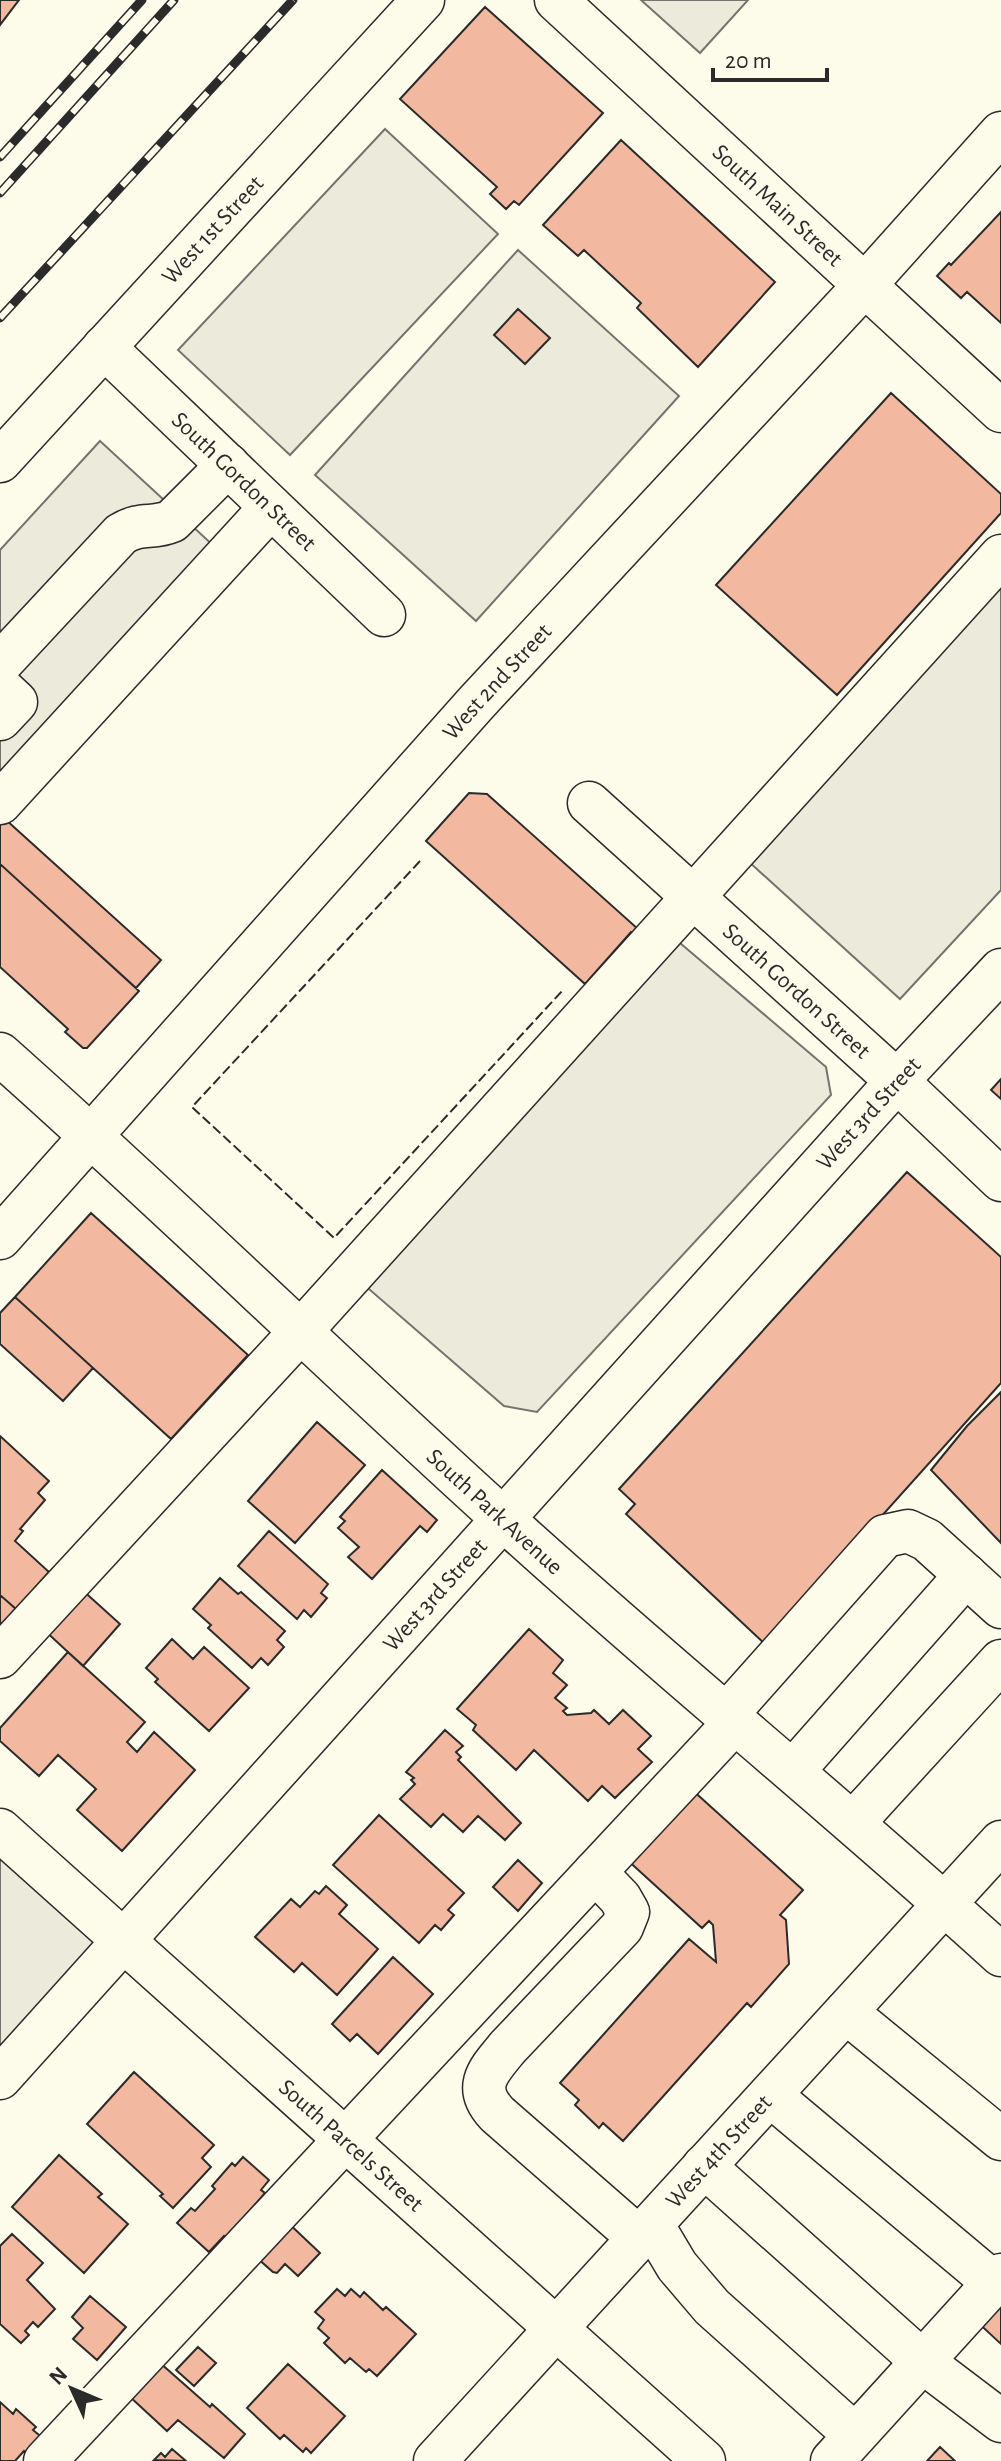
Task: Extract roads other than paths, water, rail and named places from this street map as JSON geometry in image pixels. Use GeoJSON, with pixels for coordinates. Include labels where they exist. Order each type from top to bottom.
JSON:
{"type":"FeatureCollection","features":[{"type":"Feature","properties":{"kind":"street","name":"West 1st Street"},"geometry":{"type":"LineString","coordinates":[[0,461],[423,0]]}},
{"type":"Feature","properties":{"kind":"street","name":"South Main Street"},"geometry":{"type":"LineString","coordinates":[[556,0],[1001,411]]}},
{"type":"Feature","properties":{"kind":"street","name":"West 2nd Street"},"geometry":{"type":"LineString","coordinates":[[0,1238],[477,702],[864,286],[1001,133]]}},
{"type":"Feature","properties":{"kind":"street","name":"South Gordon Street"},"geometry":{"type":"LineString","coordinates":[[104,347],[384,615]]}},
{"type":"Feature","properties":{"kind":"street"},"geometry":{"type":"LineString","coordinates":[[4,693],[121,534],[136,525],[162,526],[172,521],[228,465]]}},
{"type":"Feature","properties":{"kind":"street"},"geometry":{"type":"LineString","coordinates":[[0,803],[271,507]]}},
{"type":"Feature","properties":{"kind":"street"},"geometry":{"type":"LineString","coordinates":[[0,1657],[301,1331],[1001,556]]}},
{"type":"Feature","properties":{"kind":"street","name":"South Gordon Street"},"geometry":{"type":"LineString","coordinates":[[589,803],[897,1081],[1001,1180]]}},
{"type":"Feature","properties":{"kind":"street","name":"West 3rd Street"},"geometry":{"type":"LineString","coordinates":[[0,2078],[897,1081],[1001,970]]}},
{"type":"Feature","properties":{"kind":"street","name":"South Park Avenue"},"geometry":{"type":"LineString","coordinates":[[0,1054],[93,1136],[503,1520],[1001,1955]]}},
{"type":"Feature","properties":{"kind":"street"},"geometry":{"type":"LineString","coordinates":[[45,2461],[595,1872],[732,1718],[885,1536],[908,1531],[927,1540],[1001,1607]]}},
{"type":"Feature","properties":{"kind":"street"},"geometry":{"type":"LineString","coordinates":[[793,1771],[966,1575]]}},
{"type":"Feature","properties":{"kind":"street"},"geometry":{"type":"LineString","coordinates":[[853,1823],[1001,1661]]}},
{"type":"Feature","properties":{"kind":"street","name":"South Parcels Street"},"geometry":{"type":"LineString","coordinates":[[0,1830],[704,2461]]}},
{"type":"Feature","properties":{"kind":"street","name":"West 4th Street"},"geometry":{"type":"LineString","coordinates":[[435,2461],[1001,1842]]}},
{"type":"Feature","properties":{"kind":"street"},"geometry":{"type":"LineString","coordinates":[[595,1872],[620,1898],[628,1912],[622,1927],[492,2066],[483,2086],[486,2102],[645,2231],[844,2448],[998,2279],[770,2095]]}},
{"type":"Feature","properties":{"kind":"street"},"geometry":{"type":"LineString","coordinates":[[846,2012],[1001,2139]]}},
{"type":"Feature","properties":{"kind":"street"},"geometry":{"type":"LineString","coordinates":[[704,2166],[923,2362],[1001,2421]]}},
{"type":"Feature","properties":{"kind":"railway"},"geometry":{"type":"LineString","coordinates":[[0,157],[142,0]]}},
{"type":"Feature","properties":{"kind":"railway"},"geometry":{"type":"LineString","coordinates":[[0,193],[174,0]]}},
{"type":"Feature","properties":{"kind":"railway"},"geometry":{"type":"LineString","coordinates":[[0,318],[293,0]]}}]}
